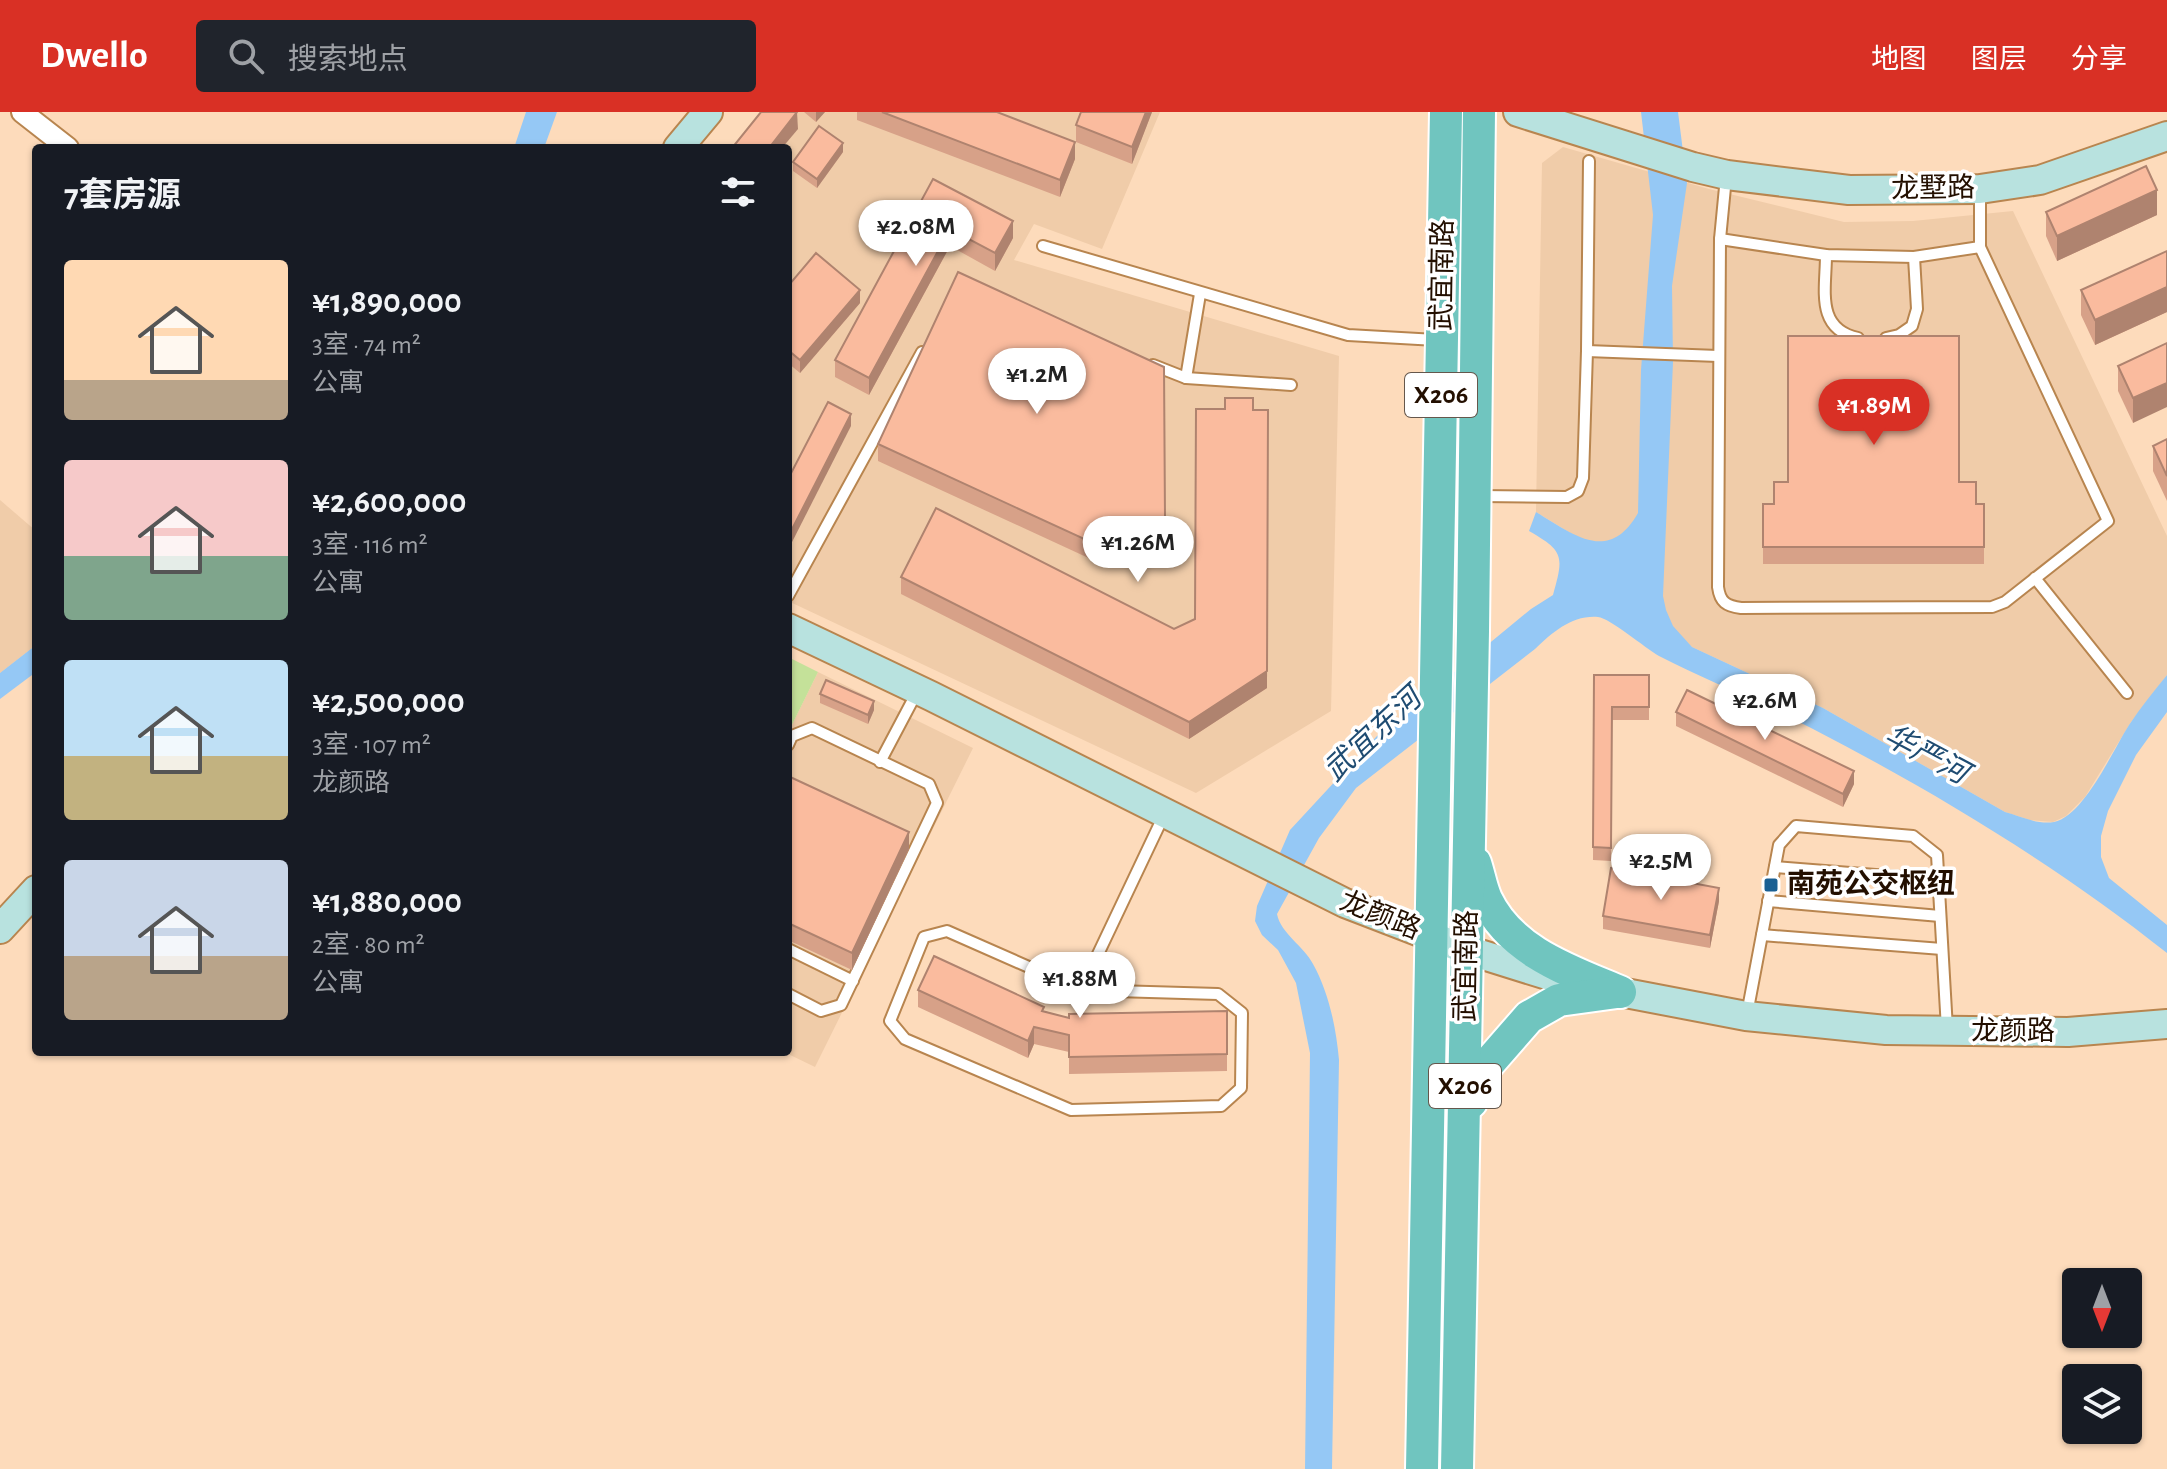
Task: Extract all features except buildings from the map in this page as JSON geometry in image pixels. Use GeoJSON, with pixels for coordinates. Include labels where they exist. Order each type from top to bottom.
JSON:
{"type":"FeatureCollection","features":[{"type":"Feature","properties":{"kind":"main road","name":"武宜南路"},"geometry":{"type":"LineString","coordinates":[[1422,1469],[1446,112]]}},
{"type":"Feature","properties":{"kind":"main road","name":"武宜南路"},"geometry":{"type":"LineString","coordinates":[[1457,1469],[1473,631],[1479,112]]}},
{"type":"Feature","properties":{"kind":"main road"},"geometry":{"type":"LineString","coordinates":[[1469,842],[1487,900],[1511,935],[1553,964],[1620,992]]}},
{"type":"Feature","properties":{"kind":"main road"},"geometry":{"type":"LineString","coordinates":[[1464,1124],[1481,1072],[1529,1017],[1559,1000],[1620,992]]}},
{"type":"Feature","properties":{"kind":"street"},"geometry":{"type":"LineString","coordinates":[[22,112],[63,144]]}},
{"type":"Feature","properties":{"kind":"street"},"geometry":{"type":"LineString","coordinates":[[681,144],[708,112]]}},
{"type":"Feature","properties":{"kind":"street","name":"龙墅路"},"geometry":{"type":"LineString","coordinates":[[1518,112],[1693,167],[1727,175],[1849,190],[1980,189],[2040,180],[2167,136]]}},
{"type":"Feature","properties":{"kind":"street","name":"龙颜路"},"geometry":{"type":"LineString","coordinates":[[792,630],[1345,903],[1467,950],[1573,983],[1746,1016],[1886,1030],[2068,1032],[2167,1024]]}},
{"type":"Feature","properties":{"kind":"street"},"geometry":{"type":"LineString","coordinates":[[0,929],[32,894]]}},
{"type":"Feature","properties":{"kind":"lane"},"geometry":{"type":"LineString","coordinates":[[1473,496],[1567,497],[1578,491],[1583,478],[1589,161]]}},
{"type":"Feature","properties":{"kind":"lane"},"geometry":{"type":"LineString","coordinates":[[1727,175],[1720,239],[1718,587],[1720,598],[1728,606],[1992,607],[2005,602],[2108,521],[1980,247],[1980,189]]}},
{"type":"Feature","properties":{"kind":"lane"},"geometry":{"type":"LineString","coordinates":[[1720,239],[1826,255],[1914,257],[1980,247]]}},
{"type":"Feature","properties":{"kind":"lane"},"geometry":{"type":"LineString","coordinates":[[1043,246],[1348,335],[1442,341]]}},
{"type":"Feature","properties":{"kind":"lane"},"geometry":{"type":"LineString","coordinates":[[1826,255],[1826,312],[1833,327],[1846,335],[1881,340],[1899,335],[1912,326],[1917,309],[1914,257]]}},
{"type":"Feature","properties":{"kind":"lane"},"geometry":{"type":"LineString","coordinates":[[1186,378],[1200,294]]}},
{"type":"Feature","properties":{"kind":"lane"},"geometry":{"type":"LineString","coordinates":[[792,589],[926,344]]}},
{"type":"Feature","properties":{"kind":"lane"},"geometry":{"type":"LineString","coordinates":[[1587,351],[1718,356]]}},
{"type":"Feature","properties":{"kind":"lane"},"geometry":{"type":"LineString","coordinates":[[1143,361],[1186,378],[1291,385]]}},
{"type":"Feature","properties":{"kind":"lane"},"geometry":{"type":"LineString","coordinates":[[2035,578],[2127,693]]}},
{"type":"Feature","properties":{"kind":"lane"},"geometry":{"type":"LineString","coordinates":[[880,762],[918,690]]}},
{"type":"Feature","properties":{"kind":"lane"},"geometry":{"type":"LineString","coordinates":[[792,736],[812,728],[929,784],[937,803],[841,1005],[821,1011],[792,996]]}},
{"type":"Feature","properties":{"kind":"lane"},"geometry":{"type":"LineString","coordinates":[[1081,990],[1165,814]]}},
{"type":"Feature","properties":{"kind":"lane"},"geometry":{"type":"LineString","coordinates":[[1746,1016],[1779,845],[1796,826],[1913,836],[1937,855],[1947,1032]]}},
{"type":"Feature","properties":{"kind":"lane"},"geometry":{"type":"LineString","coordinates":[[1775,867],[1939,880]]}},
{"type":"Feature","properties":{"kind":"lane"},"geometry":{"type":"LineString","coordinates":[[1768,901],[1940,916]]}},
{"type":"Feature","properties":{"kind":"lane"},"geometry":{"type":"LineString","coordinates":[[947,931],[1081,990],[1218,994],[1242,1013],[1241,1088],[1221,1106],[1071,1110],[905,1039],[890,1021],[924,937],[947,931]]}},
{"type":"Feature","properties":{"kind":"lane"},"geometry":{"type":"LineString","coordinates":[[1762,935],[1942,949]]}},
{"type":"Feature","properties":{"kind":"lane"},"geometry":{"type":"LineString","coordinates":[[792,951],[853,981]]}},
{"type":"Feature","properties":{"kind":"shaded area"},"geometry":{"type":"Polygon","coordinates":[[[766,112],[1160,112],[1102,249],[1034,224],[1014,260],[1339,356],[1331,711],[1196,793],[792,603],[792,144],[738,144],[766,112]]]}},
{"type":"Feature","properties":{"kind":"shaded area"},"geometry":{"type":"Polygon","coordinates":[[[1563,147],[1709,189],[1844,222],[1913,221],[2013,211],[2167,536],[2167,675],[2131,722],[2085,797],[2066,816],[2053,822],[2030,820],[2005,812],[1823,708],[1692,647],[1580,539],[1536,512],[1542,163],[1563,147]]]}},
{"type":"Feature","properties":{"kind":"shaded area"},"geometry":{"type":"Polygon","coordinates":[[[0,500],[32,528],[32,648],[0,673],[0,500]]]}},
{"type":"Feature","properties":{"kind":"shaded area"},"geometry":{"type":"Polygon","coordinates":[[[818,672],[973,748],[815,1067],[792,1056],[792,725],[818,672]]]}},
{"type":"Feature","properties":{"kind":"green space"},"geometry":{"type":"Polygon","coordinates":[[[792,659],[818,672],[792,725],[792,659]]]}},
{"type":"Feature","properties":{"kind":"water"},"geometry":{"type":"Polygon","coordinates":[[[526,112],[557,112],[545,144],[515,144],[526,112]]]}},
{"type":"Feature","properties":{"kind":"water"},"geometry":{"type":"Polygon","coordinates":[[[1641,112],[1678,112],[1687,183],[1672,286],[1673,362],[1663,596],[1673,626],[1692,647],[1823,708],[2005,812],[2042,822],[2054,822],[2076,808],[2097,781],[2134,718],[2167,675],[2167,712],[2136,755],[2108,811],[2101,836],[2101,857],[2109,878],[2167,925],[2167,953],[2040,861],[1859,753],[1659,656],[1603,619],[1589,617],[1564,626],[1356,788],[1319,838],[1277,914],[1283,928],[1319,975],[1331,1010],[1339,1060],[1332,1469],[1305,1469],[1310,1053],[1296,983],[1278,950],[1262,935],[1255,921],[1257,906],[1290,830],[1377,736],[1531,609],[1553,595],[1559,571],[1558,556],[1549,544],[1529,531],[1536,512],[1577,536],[1603,541],[1615,538],[1627,529],[1638,513],[1641,370],[1653,215],[1641,112]]]}},
{"type":"Feature","properties":{"kind":"water"},"geometry":{"type":"Polygon","coordinates":[[[32,648],[32,675],[0,699],[0,673],[32,648]]]}},
{"type":"Feature","properties":{"kind":"place","name":"南苑公交枢纽"},"geometry":{"type":"Point","coordinates":[1771,885]}},
{"type":"Feature","properties":{"kind":"water label","name":"武宜东河"},"geometry":{"type":"Point","coordinates":[1373,735]}},
{"type":"Feature","properties":{"kind":"water label","name":"华严河"},"geometry":{"type":"Point","coordinates":[1926,755]}}]}
